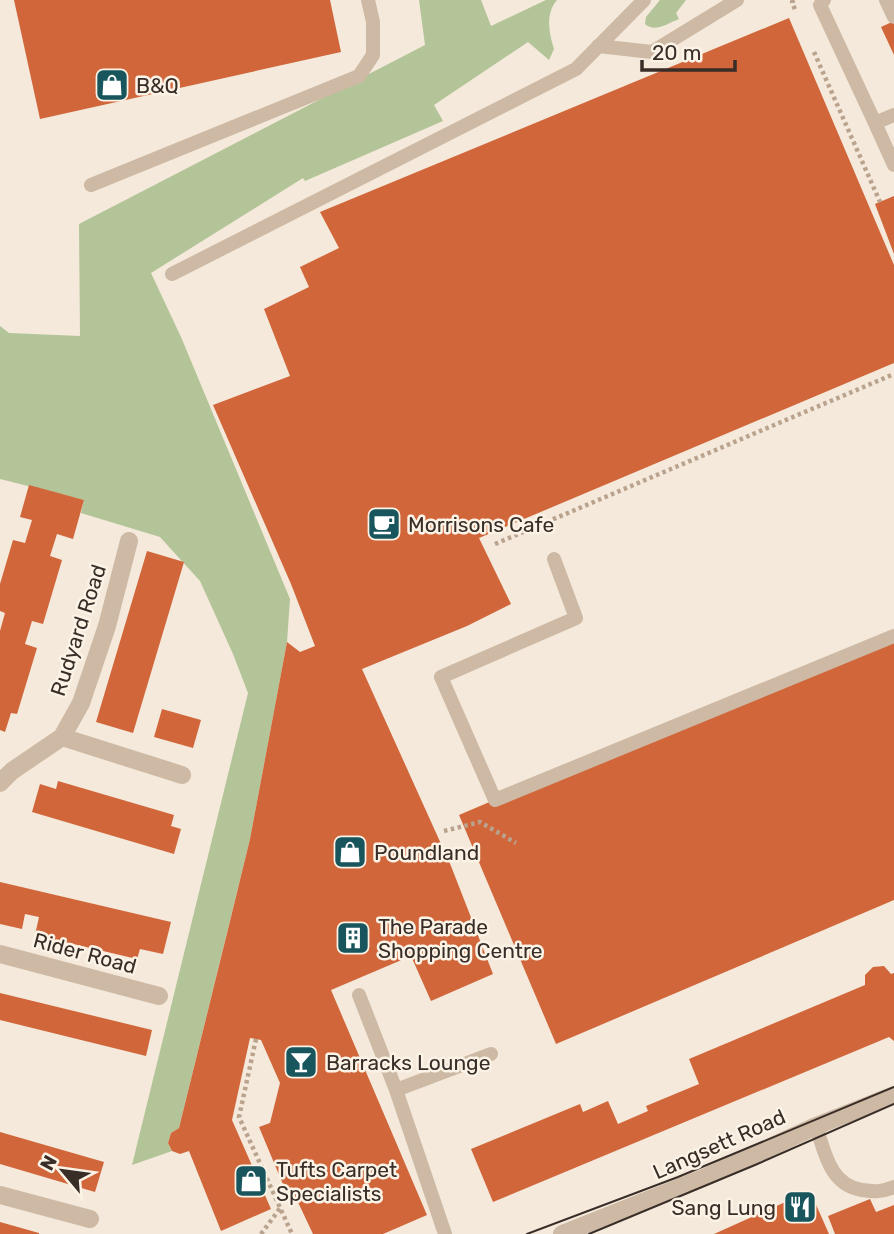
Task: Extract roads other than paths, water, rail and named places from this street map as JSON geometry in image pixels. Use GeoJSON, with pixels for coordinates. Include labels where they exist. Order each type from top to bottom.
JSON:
{"type":"FeatureCollection","features":[{"type":"Feature","properties":{"kind":"street","name":"Rudyard Road"},"geometry":{"type":"LineString","coordinates":[[0,783],[12,771],[62,737],[81,703],[107,626],[129,541]]}},
{"type":"Feature","properties":{"kind":"street"},"geometry":{"type":"LineString","coordinates":[[62,737],[182,775]]}},
{"type":"Feature","properties":{"kind":"street","name":"Rider Road"},"geometry":{"type":"LineString","coordinates":[[0,954],[159,996]]}},
{"type":"Feature","properties":{"kind":"street","name":"Langsett Road"},"geometry":{"type":"LineString","coordinates":[[562,1234],[708,1176],[816,1126],[894,1095]]}},
{"type":"Feature","properties":{"kind":"street"},"geometry":{"type":"LineString","coordinates":[[0,1195],[89,1219]]}},
{"type":"Feature","properties":{"kind":"lane"},"geometry":{"type":"LineString","coordinates":[[91,185],[359,76],[373,55],[373,22],[369,0]]}},
{"type":"Feature","properties":{"kind":"lane"},"geometry":{"type":"LineString","coordinates":[[172,274],[576,69],[643,0]]}},
{"type":"Feature","properties":{"kind":"lane"},"geometry":{"type":"LineString","coordinates":[[597,47],[652,52],[737,0]]}},
{"type":"Feature","properties":{"kind":"lane"},"geometry":{"type":"LineString","coordinates":[[824,0],[821,5],[894,165]]}},
{"type":"Feature","properties":{"kind":"lane"},"geometry":{"type":"LineString","coordinates":[[886,0],[894,17]]}},
{"type":"Feature","properties":{"kind":"lane"},"geometry":{"type":"LineString","coordinates":[[876,123],[894,115]]}},
{"type":"Feature","properties":{"kind":"lane"},"geometry":{"type":"LineString","coordinates":[[554,559],[576,618],[441,677],[495,800],[894,636]]}},
{"type":"Feature","properties":{"kind":"lane"},"geometry":{"type":"LineString","coordinates":[[359,995],[396,1090],[445,1234]]}},
{"type":"Feature","properties":{"kind":"lane"},"geometry":{"type":"LineString","coordinates":[[396,1090],[491,1054]]}},
{"type":"Feature","properties":{"kind":"lane"},"geometry":{"type":"LineString","coordinates":[[816,1126],[834,1176],[849,1188],[881,1192],[894,1187]]}},
{"type":"Feature","properties":{"kind":"tram line"},"geometry":{"type":"LineString","coordinates":[[527,1234],[678,1177],[894,1087]]}},
{"type":"Feature","properties":{"kind":"tram line"},"geometry":{"type":"LineString","coordinates":[[589,1234],[894,1104]]}},
{"type":"Feature","properties":{"kind":"place","name":"B&Q"},"geometry":{"type":"Point","coordinates":[112,85]}},
{"type":"Feature","properties":{"kind":"place","name":"Morrisons Cafe"},"geometry":{"type":"Point","coordinates":[384,524]}},
{"type":"Feature","properties":{"kind":"place","name":"Poundland"},"geometry":{"type":"Point","coordinates":[350,852]}},
{"type":"Feature","properties":{"kind":"place","name":"The Parade Shopping Centre"},"geometry":{"type":"Point","coordinates":[353,938]}},
{"type":"Feature","properties":{"kind":"place","name":"Barracks Lounge"},"geometry":{"type":"Point","coordinates":[301,1062]}},
{"type":"Feature","properties":{"kind":"place","name":"Tufts Carpet Specialists"},"geometry":{"type":"Point","coordinates":[251,1181]}},
{"type":"Feature","properties":{"kind":"place","name":"Sang Lung"},"geometry":{"type":"Point","coordinates":[800,1207]}}]}
